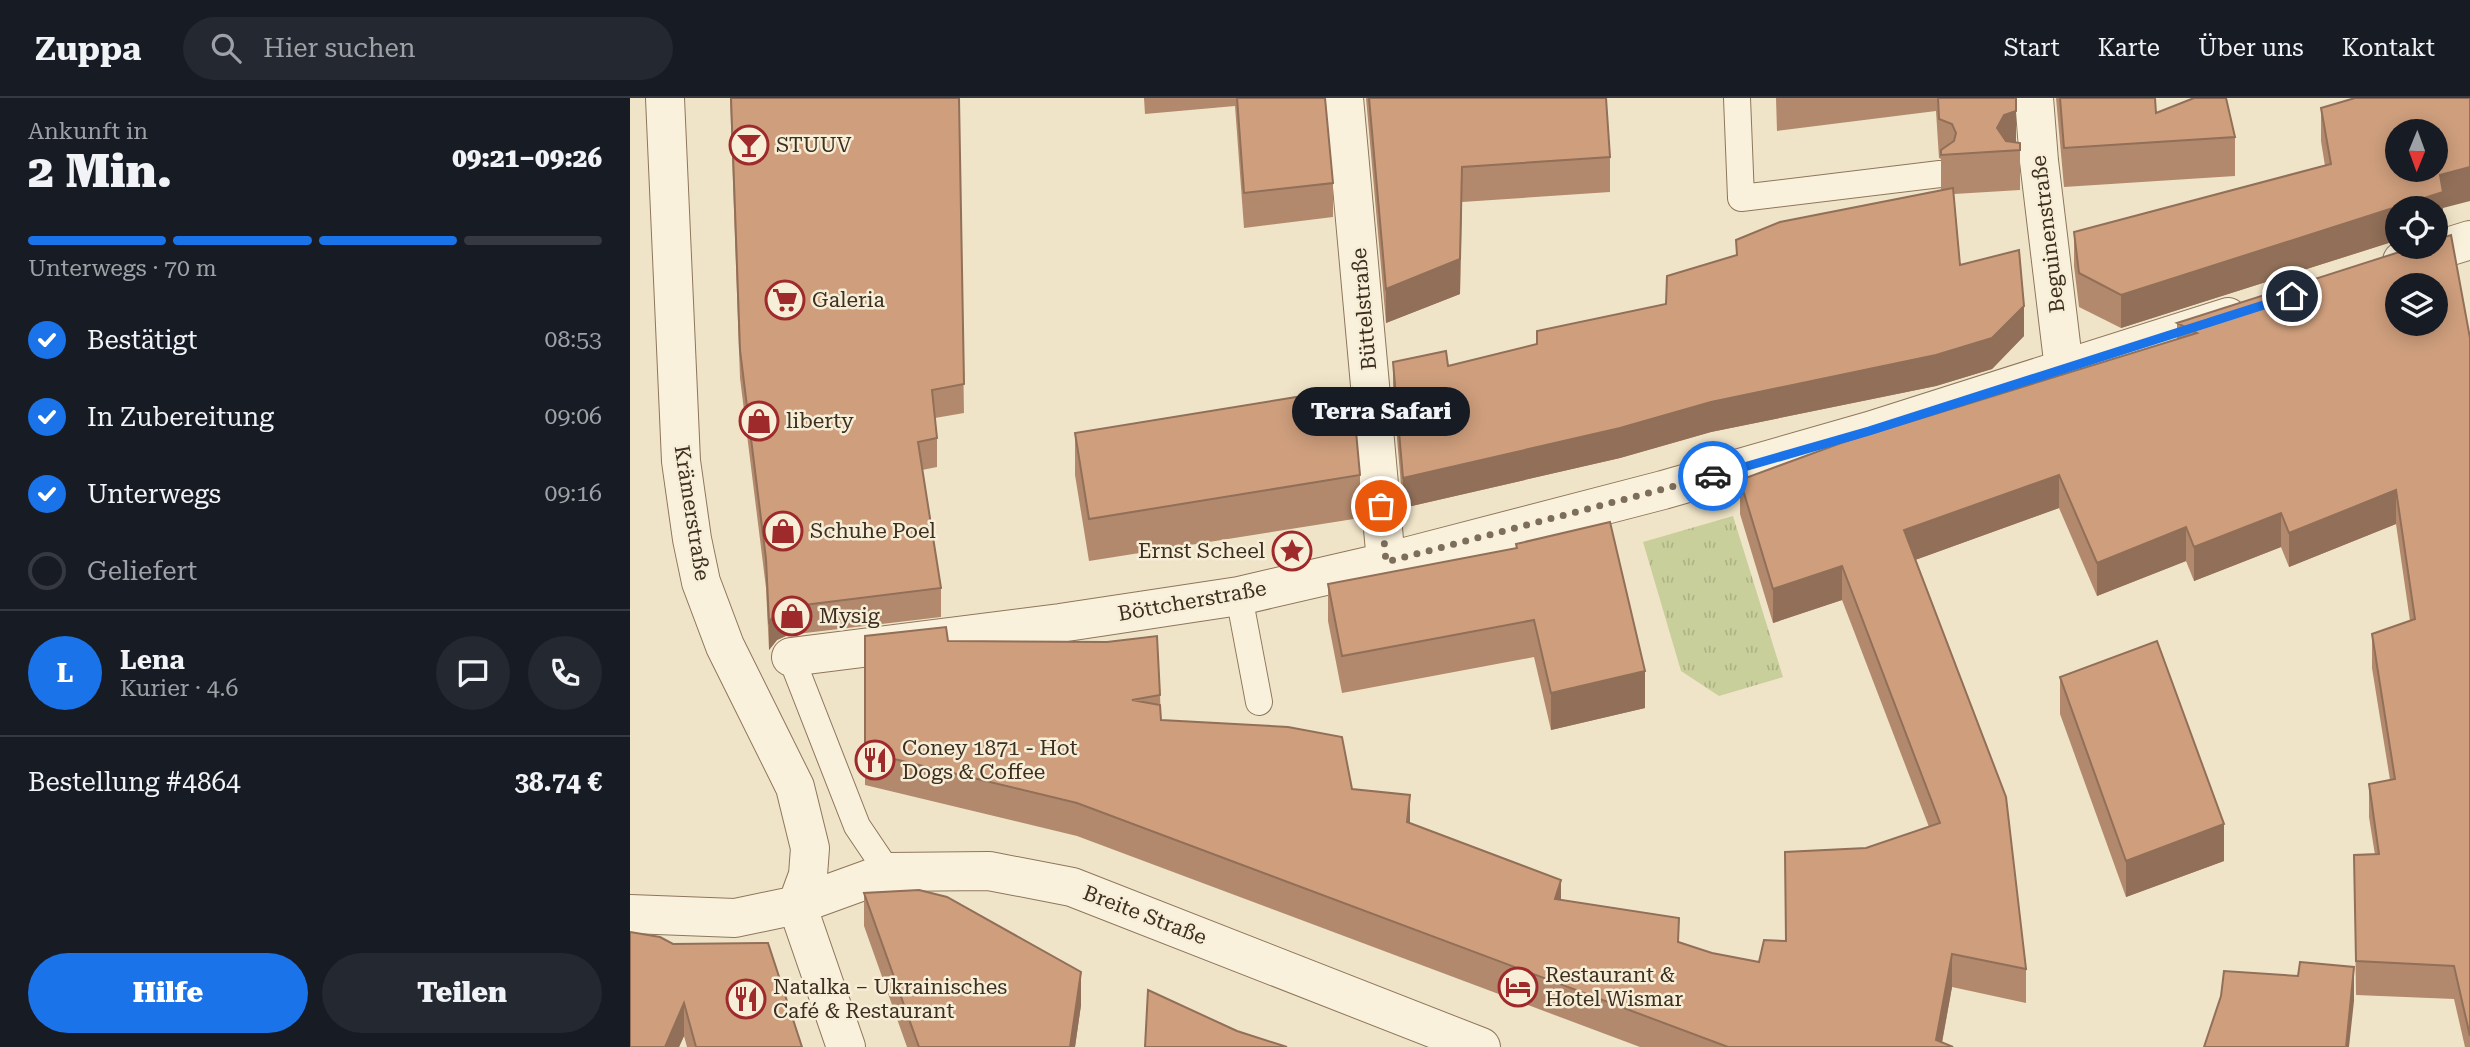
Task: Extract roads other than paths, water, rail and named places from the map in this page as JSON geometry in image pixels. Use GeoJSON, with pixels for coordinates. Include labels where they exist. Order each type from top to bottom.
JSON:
{"type":"FeatureCollection","features":[{"type":"Feature","properties":{"kind":"street","name":"Krämerstraße"},"geometry":{"type":"LineString","coordinates":[[665,98],[681,461],[692,539],[701,582],[725,646],[795,787],[810,848],[808,875],[797,905]]}},
{"type":"Feature","properties":{"kind":"street","name":"Büttelstraße"},"geometry":{"type":"LineString","coordinates":[[1344,98],[1386,562]]}},
{"type":"Feature","properties":{"kind":"street","name":"Beguinenstraße"},"geometry":{"type":"LineString","coordinates":[[2034,98],[2026,166],[2064,369]]}},
{"type":"Feature","properties":{"kind":"street"},"geometry":{"type":"LineString","coordinates":[[2365,273],[2470,240]]}},
{"type":"Feature","properties":{"kind":"street","name":"Böttcherstraße"},"geometry":{"type":"LineString","coordinates":[[791,657],[1060,623],[1239,596],[1386,562],[1663,490],[1869,431],[2260,306]]}},
{"type":"Feature","properties":{"kind":"street","name":"Breite Straße"},"geometry":{"type":"LineString","coordinates":[[630,914],[735,918],[797,905],[888,872],[989,871],[1072,887],[1429,1037],[1481,1047]]}},
{"type":"Feature","properties":{"kind":"street"},"geometry":{"type":"LineString","coordinates":[[797,905],[846,1047]]}},
{"type":"Feature","properties":{"kind":"lane"},"geometry":{"type":"LineString","coordinates":[[1737,98],[1741,198],[1940,174]]}},
{"type":"Feature","properties":{"kind":"lane"},"geometry":{"type":"LineString","coordinates":[[1239,596],[1259,702]]}},
{"type":"Feature","properties":{"kind":"lane"},"geometry":{"type":"LineString","coordinates":[[791,657],[857,826],[888,872]]}},
{"type":"Feature","properties":{"kind":"place","name":"STUUV"},"geometry":{"type":"Point","coordinates":[749,145]}},
{"type":"Feature","properties":{"kind":"place","name":"Galeria"},"geometry":{"type":"Point","coordinates":[785,300]}},
{"type":"Feature","properties":{"kind":"place","name":"liberty"},"geometry":{"type":"Point","coordinates":[759,421]}},
{"type":"Feature","properties":{"kind":"place","name":"Terra Safari"},"geometry":{"type":"Point","coordinates":[1381,506]}},
{"type":"Feature","properties":{"kind":"place","name":"Schuhe Poel"},"geometry":{"type":"Point","coordinates":[783,531]}},
{"type":"Feature","properties":{"kind":"place","name":"Ernst Scheel"},"geometry":{"type":"Point","coordinates":[1292,551]}},
{"type":"Feature","properties":{"kind":"place","name":"Mysig"},"geometry":{"type":"Point","coordinates":[792,616]}},
{"type":"Feature","properties":{"kind":"place","name":"Coney 1871 - Hot Dogs & Coffee"},"geometry":{"type":"Point","coordinates":[875,760]}},
{"type":"Feature","properties":{"kind":"place","name":"Restaurant & Hotel Wismar"},"geometry":{"type":"Point","coordinates":[1518,987]}},
{"type":"Feature","properties":{"kind":"place","name":"Natalka – Ukrainisches Café & Restaurant"},"geometry":{"type":"Point","coordinates":[746,999]}}]}
